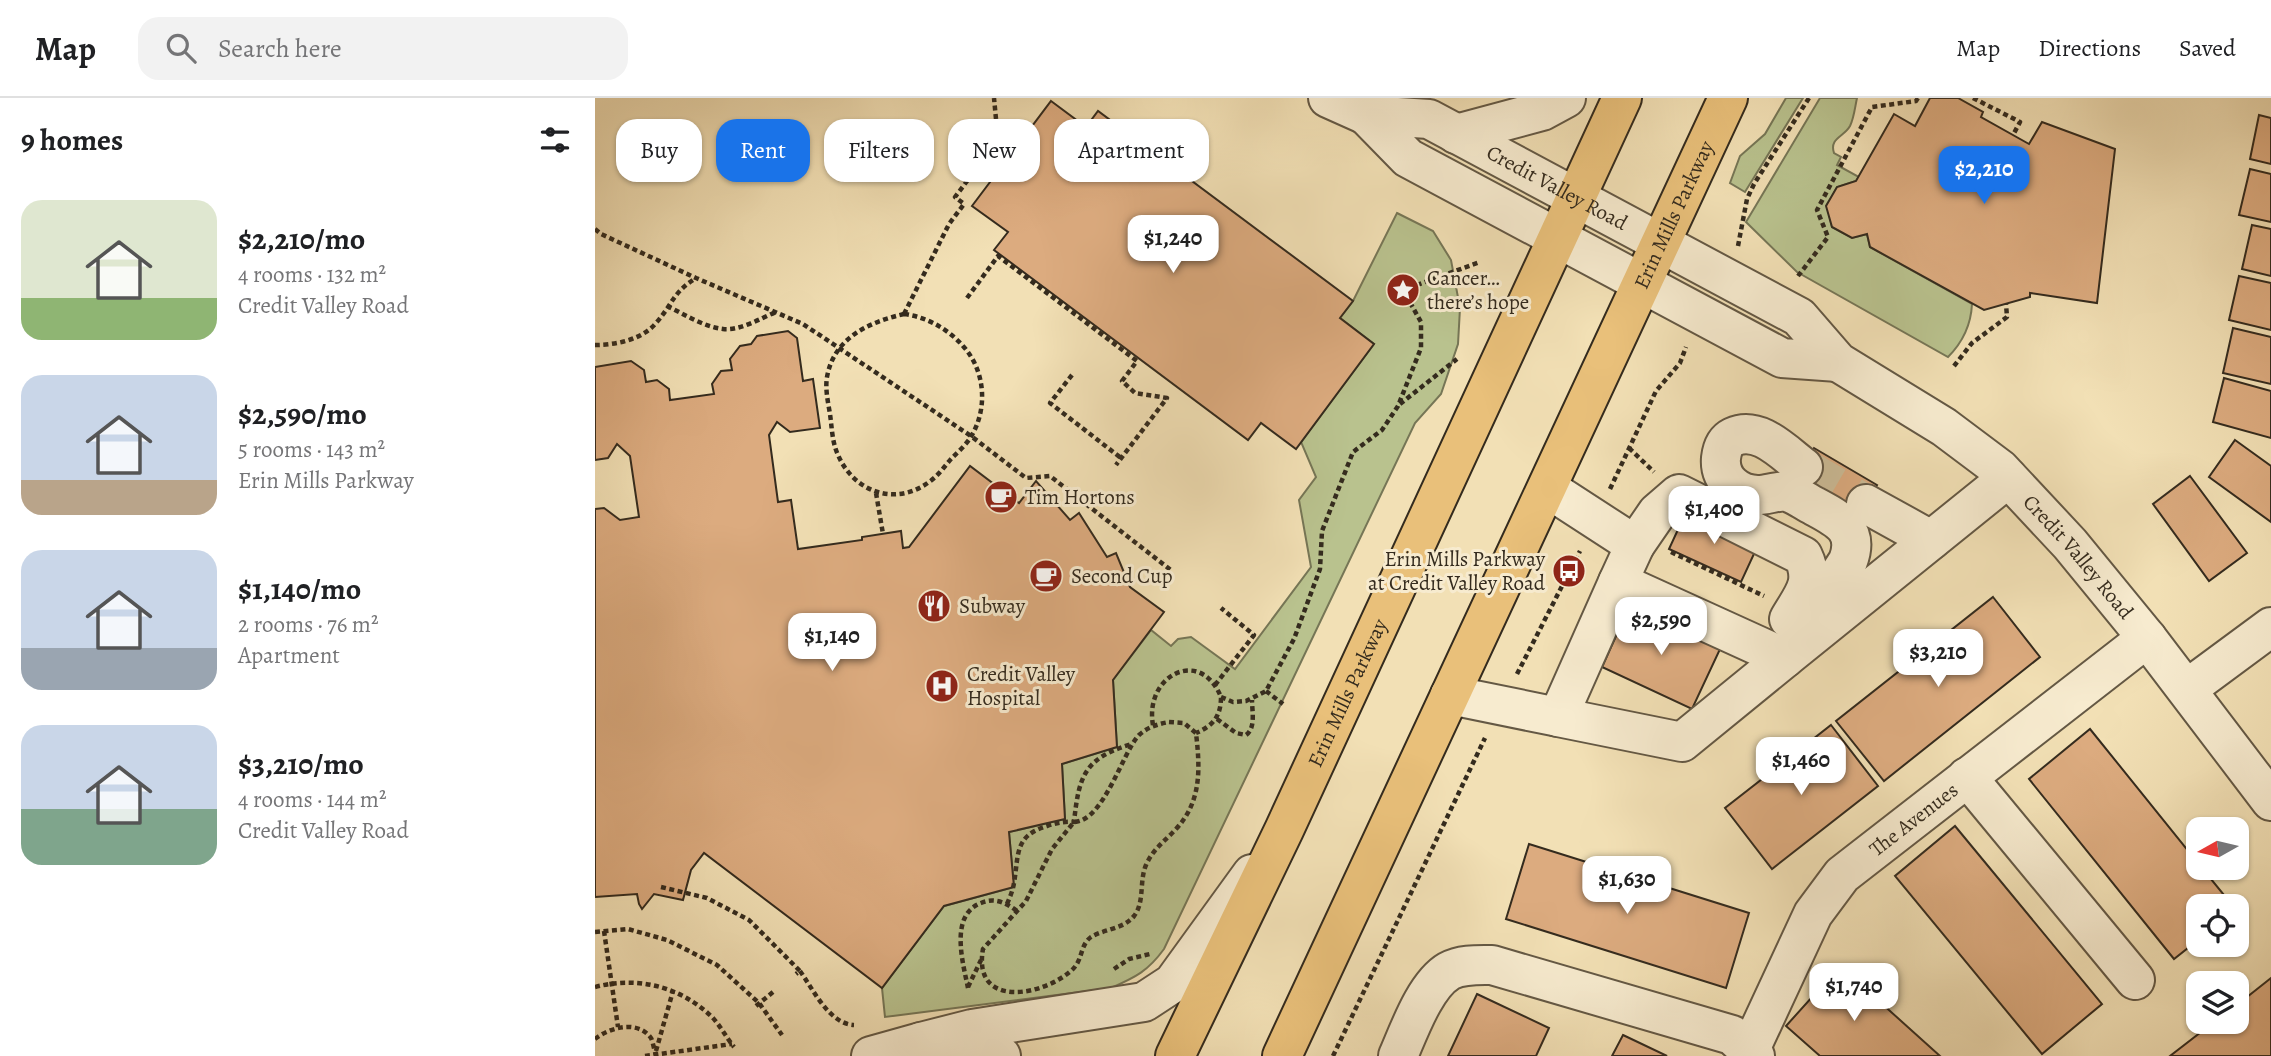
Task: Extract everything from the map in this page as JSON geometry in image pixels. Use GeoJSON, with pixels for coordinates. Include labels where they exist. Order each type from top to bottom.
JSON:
{"type":"FeatureCollection","features":[{"type":"Feature","properties":{"kind":"main road","name":"Erin Mills Parkway"},"geometry":{"type":"LineString","coordinates":[[1175,1056],[1284,830],[1622,98]]}},
{"type":"Feature","properties":{"kind":"main road","name":"Erin Mills Parkway"},"geometry":{"type":"LineString","coordinates":[[1282,1056],[1728,98]]}},
{"type":"Feature","properties":{"kind":"street","name":"Credit Valley Road"},"geometry":{"type":"LineString","coordinates":[[1328,98],[1366,115],[1429,119],[1799,317],[1838,362],[1944,427],[2000,469],[2070,544],[2147,638],[2271,801]]}},
{"type":"Feature","properties":{"kind":"street"},"geometry":{"type":"LineString","coordinates":[[1456,134],[1542,111],[1566,98]]}},
{"type":"Feature","properties":{"kind":"street","name":"Credit Valley Road"},"geometry":{"type":"LineString","coordinates":[[1366,115],[1408,158],[1782,358],[1838,362]]}},
{"type":"Feature","properties":{"kind":"street"},"geometry":{"type":"LineString","coordinates":[[1778,655],[1848,561],[1852,550],[1851,536],[1836,518],[1789,492],[1755,495],[1743,493],[1731,486],[1720,461],[1723,447],[1729,439],[1747,433],[1769,442],[1803,467]]}},
{"type":"Feature","properties":{"kind":"street"},"geometry":{"type":"LineString","coordinates":[[1558,717],[1635,545],[1657,513],[1679,494],[1693,484],[1723,472]]}},
{"type":"Feature","properties":{"kind":"street"},"geometry":{"type":"LineString","coordinates":[[1450,695],[1682,742],[1778,655],[1931,540],[2008,478]]}},
{"type":"Feature","properties":{"kind":"street"},"geometry":{"type":"LineString","coordinates":[[1547,488],[1635,545]]}},
{"type":"Feature","properties":{"kind":"street"},"geometry":{"type":"LineString","coordinates":[[1679,494],[1803,556],[1810,576],[1808,586],[1778,655]]}},
{"type":"Feature","properties":{"kind":"street"},"geometry":{"type":"LineString","coordinates":[[1866,504],[1931,540]]}},
{"type":"Feature","properties":{"kind":"street"},"geometry":{"type":"LineString","coordinates":[[1618,582],[1778,655]]}},
{"type":"Feature","properties":{"kind":"street"},"geometry":{"type":"LineString","coordinates":[[2187,689],[2271,627]]}},
{"type":"Feature","properties":{"kind":"street","name":"The Avenues"},"geometry":{"type":"LineString","coordinates":[[1750,1054],[1813,914],[1827,893],[1852,867],[2147,638]]}},
{"type":"Feature","properties":{"kind":"street"},"geometry":{"type":"LineString","coordinates":[[1967,777],[2135,980]]}},
{"type":"Feature","properties":{"kind":"street"},"geometry":{"type":"LineString","coordinates":[[871,1056],[972,1029],[1144,1002],[1173,983],[1284,830]]}},
{"type":"Feature","properties":{"kind":"street"},"geometry":{"type":"LineString","coordinates":[[1398,1056],[1430,991],[1448,971],[1470,965],[1492,965],[1731,1035],[1750,1054]]}},
{"type":"Feature","properties":{"kind":"street"},"geometry":{"type":"LineString","coordinates":[[921,1042],[965,1046],[1001,1056]]}},
{"type":"Feature","properties":{"kind":"path"},"geometry":{"type":"LineString","coordinates":[[904,314],[949,224],[964,204],[955,197],[998,140],[994,98]]}},
{"type":"Feature","properties":{"kind":"path"},"geometry":{"type":"LineString","coordinates":[[1737,249],[1747,199],[1754,184],[1809,98]]}},
{"type":"Feature","properties":{"kind":"path"},"geometry":{"type":"LineString","coordinates":[[1797,277],[1828,237],[1817,210],[1872,107],[1916,102],[1918,98]]}},
{"type":"Feature","properties":{"kind":"path"},"geometry":{"type":"LineString","coordinates":[[1973,98],[2020,122],[2013,135]]}},
{"type":"Feature","properties":{"kind":"path"},"geometry":{"type":"LineString","coordinates":[[595,229],[696,278],[803,324],[971,436],[1026,478],[1050,476],[1087,501],[1172,571]]}},
{"type":"Feature","properties":{"kind":"path"},"geometry":{"type":"LineString","coordinates":[[967,298],[998,256],[1137,361],[1122,381],[1135,393],[1167,398],[1116,465]]}},
{"type":"Feature","properties":{"kind":"path"},"geometry":{"type":"LineString","coordinates":[[1221,697],[1233,702],[1252,700],[1266,691],[1294,639],[1320,569],[1322,530],[1353,453],[1382,430],[1398,406],[1421,348],[1421,322],[1403,290],[1481,262]]}},
{"type":"Feature","properties":{"kind":"path"},"geometry":{"type":"LineString","coordinates":[[595,345],[626,341],[640,335],[656,324],[680,288],[696,278]]}},
{"type":"Feature","properties":{"kind":"path"},"geometry":{"type":"LineString","coordinates":[[1954,366],[1972,343],[2007,317],[2006,304]]}},
{"type":"Feature","properties":{"kind":"path"},"geometry":{"type":"LineString","coordinates":[[667,306],[708,325],[726,330],[776,312]]}},
{"type":"Feature","properties":{"kind":"path"},"geometry":{"type":"LineString","coordinates":[[904,314],[929,321],[953,334],[971,354],[981,379],[983,398],[971,436],[932,480],[905,494],[891,495],[877,493],[852,479],[842,466],[834,447],[826,388],[831,363],[859,329],[904,314]]}},
{"type":"Feature","properties":{"kind":"path"},"geometry":{"type":"LineString","coordinates":[[1680,363],[1687,345]]}},
{"type":"Feature","properties":{"kind":"path"},"geometry":{"type":"LineString","coordinates":[[1398,406],[1457,359]]}},
{"type":"Feature","properties":{"kind":"path"},"geometry":{"type":"LineString","coordinates":[[1072,375],[1050,403],[1121,458]]}},
{"type":"Feature","properties":{"kind":"path"},"geometry":{"type":"LineString","coordinates":[[877,493],[883,534]]}},
{"type":"Feature","properties":{"kind":"path"},"geometry":{"type":"LineString","coordinates":[[1215,685],[1254,635],[1221,608]]}},
{"type":"Feature","properties":{"kind":"path"},"geometry":{"type":"LineString","coordinates":[[1153,725],[1152,700],[1166,679],[1177,673],[1195,671],[1210,678],[1221,697],[1217,718],[1196,733]]}},
{"type":"Feature","properties":{"kind":"path"},"geometry":{"type":"LineString","coordinates":[[1266,691],[1283,704]]}},
{"type":"Feature","properties":{"kind":"path"},"geometry":{"type":"LineString","coordinates":[[1217,718],[1236,733],[1246,735],[1252,727],[1252,700]]}},
{"type":"Feature","properties":{"kind":"path"},"geometry":{"type":"LineString","coordinates":[[981,959],[987,979],[994,986],[1016,994],[1029,993],[1073,969],[1089,939],[1128,922],[1140,905],[1145,867],[1157,847],[1186,818],[1195,800],[1198,776],[1196,733],[1184,723],[1153,725],[1141,733],[1132,744],[1113,784],[1088,817],[1081,822],[1055,823],[1037,829],[1022,840],[1016,858],[1014,885],[1007,904]]}},
{"type":"Feature","properties":{"kind":"path"},"geometry":{"type":"LineString","coordinates":[[961,994],[968,988],[983,949],[1025,901],[1052,849],[1074,822],[1078,786],[1085,771],[1097,759],[1115,749],[1132,744]]}},
{"type":"Feature","properties":{"kind":"path"},"geometry":{"type":"LineString","coordinates":[[660,887],[707,898],[749,920],[843,1025]]}},
{"type":"Feature","properties":{"kind":"path"},"geometry":{"type":"LineString","coordinates":[[968,988],[961,930],[964,920],[976,905],[985,901],[995,900],[1017,911]]}},
{"type":"Feature","properties":{"kind":"path"},"geometry":{"type":"LineString","coordinates":[[595,932],[628,929],[667,940],[717,965],[758,1004],[782,1035]]}},
{"type":"Feature","properties":{"kind":"path"},"geometry":{"type":"LineString","coordinates":[[604,931],[618,1027]]}},
{"type":"Feature","properties":{"kind":"path"},"geometry":{"type":"LineString","coordinates":[[595,987],[611,983],[648,983],[683,995],[712,1017],[733,1045],[645,1056]]}},
{"type":"Feature","properties":{"kind":"path"},"geometry":{"type":"LineString","coordinates":[[656,1055],[673,991]]}},
{"type":"Feature","properties":{"kind":"path"},"geometry":{"type":"LineString","coordinates":[[758,1004],[773,992]]}},
{"type":"Feature","properties":{"kind":"path"},"geometry":{"type":"LineString","coordinates":[[595,1040],[605,1031],[629,1027],[641,1031],[651,1039],[656,1055]]}},
{"type":"Feature","properties":{"kind":"green space"},"geometry":{"type":"Polygon","coordinates":[[[1786,98],[1803,98],[1745,192],[1730,183],[1740,156],[1765,134],[1786,98]]]}},
{"type":"Feature","properties":{"kind":"green space"},"geometry":{"type":"Polygon","coordinates":[[[1820,98],[1857,98],[1850,126],[1835,141],[1833,148],[1834,153],[1841,157],[1837,165],[1859,177],[1856,181],[1837,187],[1827,206],[1832,227],[1852,238],[1867,234],[1870,247],[1972,304],[1965,333],[1948,357],[1797,272],[1746,222],[1820,98]]]}},
{"type":"Feature","properties":{"kind":"green space"},"geometry":{"type":"Polygon","coordinates":[[[1397,213],[1433,231],[1451,260],[1460,308],[1458,344],[1441,394],[1415,423],[1164,949],[1141,973],[1111,988],[885,1017],[882,988],[944,906],[1014,887],[1009,832],[1065,819],[1062,764],[1117,747],[1113,680],[1151,630],[1171,646],[1178,639],[1191,637],[1235,669],[1311,567],[1299,500],[1316,477],[1301,442],[1374,344],[1340,318],[1353,301],[1397,213]]]}},
{"type":"Feature","properties":{"kind":"building"},"geometry":{"type":"Polygon","coordinates":[[[1930,98],[1958,98],[1983,112],[1981,117],[2029,144],[2042,122],[2115,149],[2097,303],[2030,293],[2030,297],[1984,310],[1870,247],[1867,234],[1852,238],[1832,227],[1826,206],[1837,187],[1856,181],[1894,114],[1915,126],[1930,98]]]}},
{"type":"Feature","properties":{"kind":"building"},"geometry":{"type":"Polygon","coordinates":[[[1051,101],[1075,119],[1054,119],[1054,182],[1193,182],[1353,301],[1340,318],[1374,344],[1296,449],[1261,423],[1248,440],[994,250],[1008,232],[972,206],[990,182],[1040,182],[1040,119],[1037,119],[1051,101]]]}},
{"type":"Feature","properties":{"kind":"building"},"geometry":{"type":"Polygon","coordinates":[[[1098,111],[1109,119],[1092,119],[1098,111]]]}},
{"type":"Feature","properties":{"kind":"building"},"geometry":{"type":"Polygon","coordinates":[[[2259,115],[2271,118],[2271,164],[2250,159],[2259,115]]]}},
{"type":"Feature","properties":{"kind":"building"},"geometry":{"type":"Polygon","coordinates":[[[2250,169],[2271,174],[2271,222],[2239,215],[2250,169]]]}},
{"type":"Feature","properties":{"kind":"building"},"geometry":{"type":"Polygon","coordinates":[[[2252,225],[2271,229],[2271,276],[2242,269],[2252,225]]]}},
{"type":"Feature","properties":{"kind":"building"},"geometry":{"type":"Polygon","coordinates":[[[2239,276],[2271,283],[2271,330],[2229,320],[2239,276]]]}},
{"type":"Feature","properties":{"kind":"building"},"geometry":{"type":"Polygon","coordinates":[[[2233,328],[2271,337],[2271,384],[2223,373],[2233,328]]]}},
{"type":"Feature","properties":{"kind":"building"},"geometry":{"type":"Polygon","coordinates":[[[788,331],[797,338],[803,381],[813,379],[820,428],[790,432],[777,422],[769,435],[778,502],[791,500],[798,549],[862,540],[862,537],[901,531],[903,548],[909,547],[970,466],[1019,503],[1036,481],[1070,520],[1079,513],[1107,557],[1116,553],[1130,587],[1164,612],[1113,680],[1117,747],[1062,764],[1065,819],[1009,832],[1014,887],[944,906],[882,988],[704,853],[691,870],[683,900],[654,894],[642,909],[637,894],[595,897],[595,509],[604,508],[620,520],[639,517],[630,456],[617,444],[608,458],[595,460],[595,367],[631,361],[644,370],[646,382],[657,380],[669,389],[670,400],[714,394],[712,384],[721,371],[732,370],[730,359],[740,346],[751,344],[757,336],[788,331]]]}},
{"type":"Feature","properties":{"kind":"building"},"geometry":{"type":"Polygon","coordinates":[[[2224,378],[2271,391],[2271,438],[2213,422],[2224,378]]]}},
{"type":"Feature","properties":{"kind":"building"},"geometry":{"type":"Polygon","coordinates":[[[2235,440],[2271,466],[2271,522],[2209,477],[2235,440]]]}},
{"type":"Feature","properties":{"kind":"building"},"geometry":{"type":"Polygon","coordinates":[[[1814,448],[1877,485],[1859,516],[1796,478],[1814,448]]]}},
{"type":"Feature","properties":{"kind":"building"},"geometry":{"type":"Polygon","coordinates":[[[2190,476],[2247,553],[2209,581],[2153,504],[2190,476]]]}},
{"type":"Feature","properties":{"kind":"building"},"geometry":{"type":"Polygon","coordinates":[[[1687,510],[1759,543],[1741,582],[1669,549],[1687,510]]]}},
{"type":"Feature","properties":{"kind":"building"},"geometry":{"type":"Polygon","coordinates":[[[1993,597],[2040,657],[1884,781],[1836,721],[1993,597]]]}},
{"type":"Feature","properties":{"kind":"building"},"geometry":{"type":"Polygon","coordinates":[[[1630,605],[1721,647],[1692,709],[1602,667],[1630,605]]]}},
{"type":"Feature","properties":{"kind":"building"},"geometry":{"type":"Polygon","coordinates":[[[1831,725],[1878,786],[1772,869],[1725,808],[1831,725]]]}},
{"type":"Feature","properties":{"kind":"building"},"geometry":{"type":"Polygon","coordinates":[[[2090,729],[2186,848],[2186,880],[2212,880],[2223,894],[2186,894],[2186,950],[2174,959],[2029,779],[2090,729]]]}},
{"type":"Feature","properties":{"kind":"building"},"geometry":{"type":"Polygon","coordinates":[[[1955,826],[2102,1004],[2042,1054],[1895,876],[1955,826]]]}},
{"type":"Feature","properties":{"kind":"building"},"geometry":{"type":"Polygon","coordinates":[[[1529,844],[1749,913],[1726,988],[1506,919],[1529,844]]]}},
{"type":"Feature","properties":{"kind":"building"},"geometry":{"type":"Polygon","coordinates":[[[1840,966],[1940,1056],[1820,1056],[1786,1026],[1840,966]]]}},
{"type":"Feature","properties":{"kind":"building"},"geometry":{"type":"Polygon","coordinates":[[[2271,978],[2271,1056],[2170,1056],[2198,1034],[2249,1034],[2249,995],[2271,978]]]}},
{"type":"Feature","properties":{"kind":"building"},"geometry":{"type":"Polygon","coordinates":[[[1477,994],[1549,1028],[1536,1056],[1448,1056],[1477,994]]]}},
{"type":"Feature","properties":{"kind":"building"},"geometry":{"type":"Polygon","coordinates":[[[1623,1035],[1667,1056],[1612,1056],[1623,1035]]]}},
{"type":"Feature","properties":{"kind":"tunnel"},"geometry":{"type":"LineString","coordinates":[[1803,467],[1866,504]]}},
{"type":"Feature","properties":{"kind":"place","name":"Cancer… there’s hope"},"geometry":{"type":"Point","coordinates":[1403,290]}},
{"type":"Feature","properties":{"kind":"place","name":"Tim Hortons"},"geometry":{"type":"Point","coordinates":[1001,497]}},
{"type":"Feature","properties":{"kind":"place","name":"Erin Mills Parkway at Credit Valley Road"},"geometry":{"type":"Point","coordinates":[1569,571]}},
{"type":"Feature","properties":{"kind":"place","name":"Second Cup"},"geometry":{"type":"Point","coordinates":[1046,576]}},
{"type":"Feature","properties":{"kind":"place","name":"Subway"},"geometry":{"type":"Point","coordinates":[934,606]}},
{"type":"Feature","properties":{"kind":"place","name":"Credit Valley Hospital"},"geometry":{"type":"Point","coordinates":[942,686]}}]}
